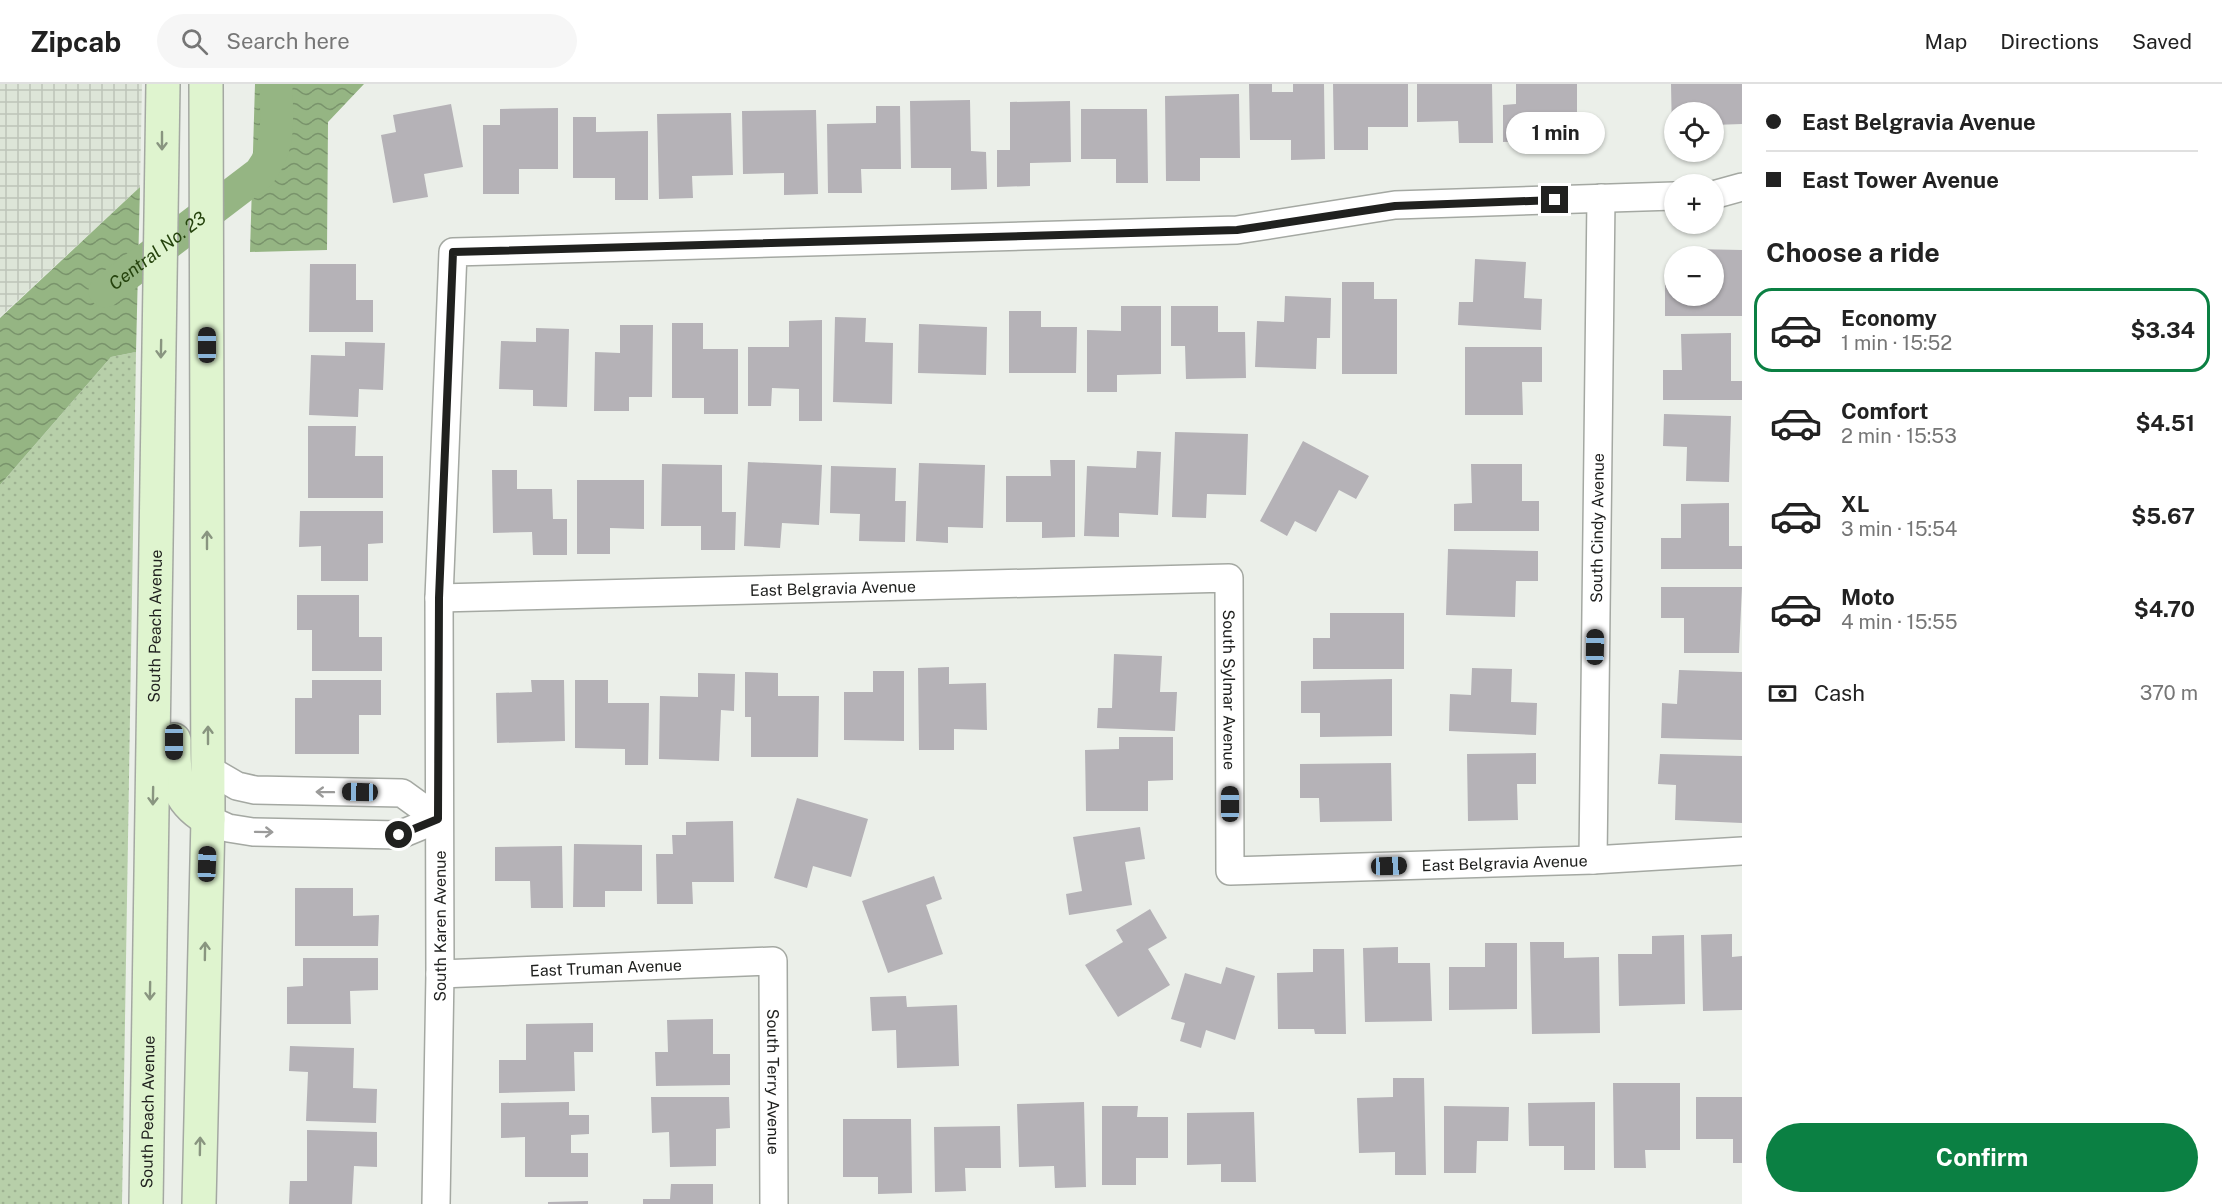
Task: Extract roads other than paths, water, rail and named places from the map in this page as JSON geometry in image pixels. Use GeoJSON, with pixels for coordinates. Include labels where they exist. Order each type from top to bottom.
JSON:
{"type":"FeatureCollection","features":[{"type":"Feature","properties":{"kind":"street","name":"South Peach Avenue"},"geometry":{"type":"LineString","coordinates":[[146,1204],[159,494],[163,84]]}},
{"type":"Feature","properties":{"kind":"street"},"geometry":{"type":"LineString","coordinates":[[199,1204],[208,819],[206,84]]}},
{"type":"Feature","properties":{"kind":"street"},"geometry":{"type":"LineString","coordinates":[[1724,192],[1742,187]]}},
{"type":"Feature","properties":{"kind":"street"},"geometry":{"type":"LineString","coordinates":[[1601,198],[1664,196]]}},
{"type":"Feature","properties":{"kind":"street","name":"South Karen Avenue"},"geometry":{"type":"LineString","coordinates":[[436,1204],[440,974],[439,598],[453,252],[1237,230],[1395,206],[1601,198]]}},
{"type":"Feature","properties":{"kind":"street","name":"South Cindy Avenue"},"geometry":{"type":"LineString","coordinates":[[1593,860],[1601,198]]}},
{"type":"Feature","properties":{"kind":"street"},"geometry":{"type":"LineString","coordinates":[[159,494],[172,537],[175,559],[174,765],[176,783],[192,810],[228,828],[253,832],[399,835],[438,819]]}},
{"type":"Feature","properties":{"kind":"street","name":"East Belgravia Avenue"},"geometry":{"type":"LineString","coordinates":[[439,598],[1228,578]]}},
{"type":"Feature","properties":{"kind":"street","name":"South Sylmar Avenue"},"geometry":{"type":"LineString","coordinates":[[1228,578],[1230,871]]}},
{"type":"Feature","properties":{"kind":"street"},"geometry":{"type":"LineString","coordinates":[[208,769],[237,786],[255,790],[402,793],[438,819]]}},
{"type":"Feature","properties":{"kind":"street","name":"East Belgravia Avenue"},"geometry":{"type":"LineString","coordinates":[[1230,871],[1593,860],[1742,851]]}},
{"type":"Feature","properties":{"kind":"street","name":"East Truman Avenue"},"geometry":{"type":"LineString","coordinates":[[440,974],[773,961]]}},
{"type":"Feature","properties":{"kind":"street","name":"South Terry Avenue"},"geometry":{"type":"LineString","coordinates":[[773,961],[774,1204]]}},
{"type":"Feature","properties":{"kind":"water"},"geometry":{"type":"Polygon","coordinates":[[[255,84],[364,84],[328,122],[327,250],[250,252],[255,84]]]}},
{"type":"Feature","properties":{"kind":"water"},"geometry":{"type":"Polygon","coordinates":[[[140,187],[136,352],[111,357],[0,485],[0,318],[140,187]]]}},
{"type":"Feature","properties":{"kind":"waterway","name":"Central No. 23"},"geometry":{"type":"LineString","coordinates":[[105,291],[260,173],[272,152],[275,141],[276,84]]}}]}
